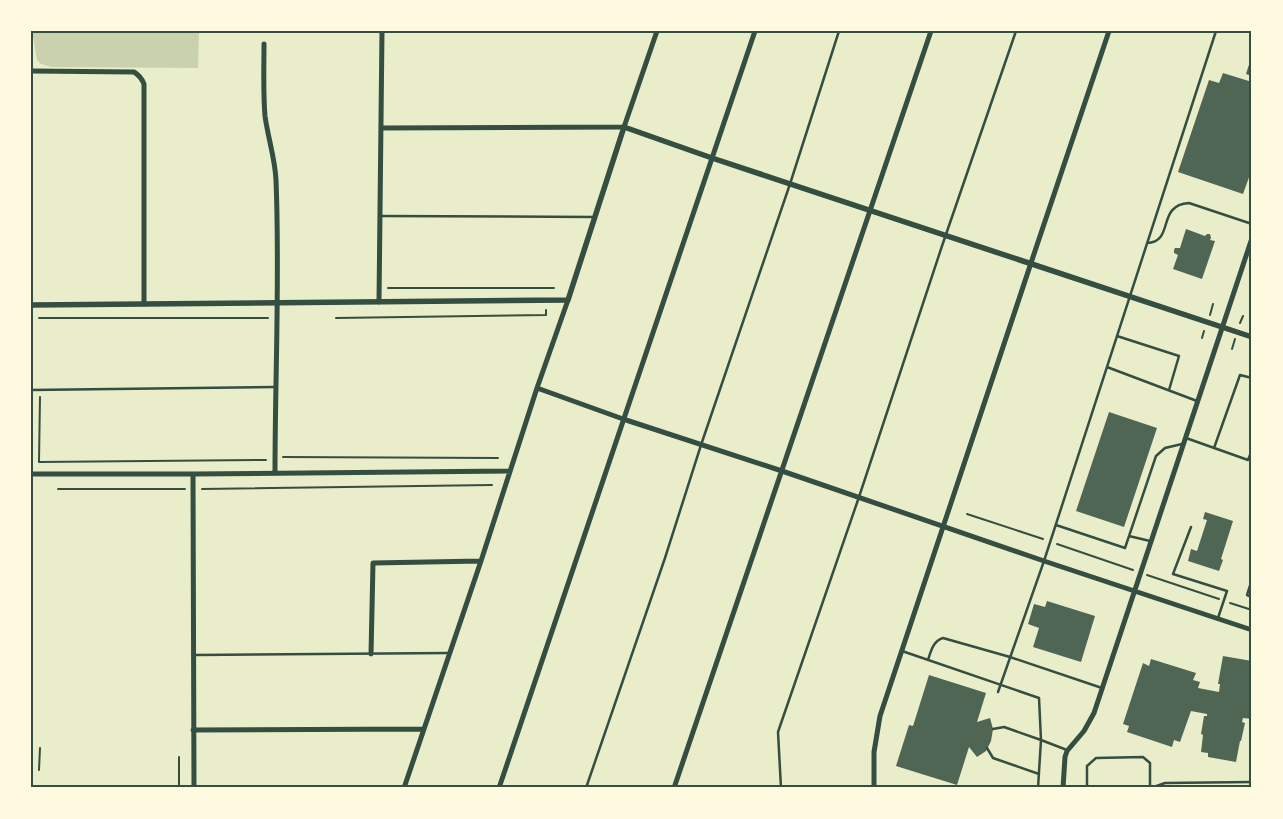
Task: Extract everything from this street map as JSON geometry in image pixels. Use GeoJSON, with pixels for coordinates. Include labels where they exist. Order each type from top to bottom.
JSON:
{"type":"FeatureCollection","features":[{"type":"Feature","properties":{"kind":"street"},"geometry":{"type":"LineString","coordinates":[[379,302],[382,31]]}},
{"type":"Feature","properties":{"kind":"street"},"geometry":{"type":"LineString","coordinates":[[404,788],[657,31]]}},
{"type":"Feature","properties":{"kind":"street"},"geometry":{"type":"LineString","coordinates":[[499,788],[755,31]]}},
{"type":"Feature","properties":{"kind":"street"},"geometry":{"type":"LineString","coordinates":[[674,788],[931,31]]}},
{"type":"Feature","properties":{"kind":"street"},"geometry":{"type":"LineString","coordinates":[[874,788],[874,752],[878,725],[1109,31]]}},
{"type":"Feature","properties":{"kind":"street"},"geometry":{"type":"LineString","coordinates":[[264,44],[265,114],[276,178],[275,473]]}},
{"type":"Feature","properties":{"kind":"street"},"geometry":{"type":"LineString","coordinates":[[31,71],[134,72],[138,74],[144,84],[144,304]]}},
{"type":"Feature","properties":{"kind":"street"},"geometry":{"type":"LineString","coordinates":[[381,128],[624,127],[1252,337]]}},
{"type":"Feature","properties":{"kind":"street"},"geometry":{"type":"LineString","coordinates":[[1063,788],[1064,757],[1084,732],[1103,688],[1222,327],[1249,254],[1252,238]]}},
{"type":"Feature","properties":{"kind":"street"},"geometry":{"type":"LineString","coordinates":[[31,305],[568,300]]}},
{"type":"Feature","properties":{"kind":"street"},"geometry":{"type":"LineString","coordinates":[[537,388],[623,419],[1252,630]]}},
{"type":"Feature","properties":{"kind":"street"},"geometry":{"type":"LineString","coordinates":[[31,474],[510,471]]}},
{"type":"Feature","properties":{"kind":"street"},"geometry":{"type":"LineString","coordinates":[[193,474],[194,788]]}},
{"type":"Feature","properties":{"kind":"street"},"geometry":{"type":"LineString","coordinates":[[371,654],[373,563],[481,561]]}},
{"type":"Feature","properties":{"kind":"street"},"geometry":{"type":"LineString","coordinates":[[193,730],[424,729]]}},
{"type":"Feature","properties":{"kind":"lane"},"geometry":{"type":"LineString","coordinates":[[586,788],[665,558],[840,31]]}},
{"type":"Feature","properties":{"kind":"lane"},"geometry":{"type":"LineString","coordinates":[[781,788],[778,732],[1016,31]]}},
{"type":"Feature","properties":{"kind":"lane"},"geometry":{"type":"LineString","coordinates":[[998,692],[1056,525],[1216,31]]}},
{"type":"Feature","properties":{"kind":"lane"},"geometry":{"type":"LineString","coordinates":[[1147,243],[1157,242],[1161,238],[1169,214],[1182,203],[1189,203],[1252,224]]}},
{"type":"Feature","properties":{"kind":"lane"},"geometry":{"type":"LineString","coordinates":[[380,216],[595,217]]}},
{"type":"Feature","properties":{"kind":"lane"},"geometry":{"type":"LineString","coordinates":[[1117,336],[1179,356],[1169,390]]}},
{"type":"Feature","properties":{"kind":"lane"},"geometry":{"type":"LineString","coordinates":[[1107,367],[1198,401]]}},
{"type":"Feature","properties":{"kind":"lane"},"geometry":{"type":"LineString","coordinates":[[1214,448],[1240,375],[1252,378]]}},
{"type":"Feature","properties":{"kind":"lane"},"geometry":{"type":"LineString","coordinates":[[31,390],[275,388]]}},
{"type":"Feature","properties":{"kind":"lane"},"geometry":{"type":"LineString","coordinates":[[1056,525],[1125,548],[1156,456],[1165,448],[1185,441],[1214,448],[1248,460],[1252,450]]}},
{"type":"Feature","properties":{"kind":"lane"},"geometry":{"type":"LineString","coordinates":[[1191,526],[1173,574],[1227,591],[1218,618]]}},
{"type":"Feature","properties":{"kind":"lane"},"geometry":{"type":"LineString","coordinates":[[1130,536],[1151,541]]}},
{"type":"Feature","properties":{"kind":"lane"},"geometry":{"type":"LineString","coordinates":[[1252,579],[1246,595],[1252,597]]}},
{"type":"Feature","properties":{"kind":"lane"},"geometry":{"type":"LineString","coordinates":[[928,660],[933,645],[942,638],[1010,657],[1103,688]]}},
{"type":"Feature","properties":{"kind":"lane"},"geometry":{"type":"LineString","coordinates":[[902,651],[1039,698],[1041,740],[1038,788]]}},
{"type":"Feature","properties":{"kind":"lane"},"geometry":{"type":"LineString","coordinates":[[193,655],[450,653]]}},
{"type":"Feature","properties":{"kind":"lane"},"geometry":{"type":"LineString","coordinates":[[993,729],[1004,726],[1068,750]]}},
{"type":"Feature","properties":{"kind":"lane"},"geometry":{"type":"LineString","coordinates":[[987,748],[993,758],[1039,774]]}},
{"type":"Feature","properties":{"kind":"lane"},"geometry":{"type":"LineString","coordinates":[[1087,788],[1087,766],[1096,758],[1144,757],[1150,763],[1150,788],[1165,783],[1252,782]]}},
{"type":"Feature","properties":{"kind":"lane"},"geometry":{"type":"LineString","coordinates":[[1165,783],[1165,788]]}},
{"type":"Feature","properties":{"kind":"path"},"geometry":{"type":"LineString","coordinates":[[388,288],[554,288]]}},
{"type":"Feature","properties":{"kind":"path"},"geometry":{"type":"LineString","coordinates":[[336,318],[546,315],[546,310]]}},
{"type":"Feature","properties":{"kind":"path"},"geometry":{"type":"LineString","coordinates":[[39,318],[268,318]]}},
{"type":"Feature","properties":{"kind":"path"},"geometry":{"type":"LineString","coordinates":[[40,395],[39,462],[267,460],[275,457],[498,458]]}},
{"type":"Feature","properties":{"kind":"path"},"geometry":{"type":"LineString","coordinates":[[58,489],[492,485]]}},
{"type":"Feature","properties":{"kind":"path"},"geometry":{"type":"LineString","coordinates":[[967,514],[1252,610]]}},
{"type":"Feature","properties":{"kind":"path"},"geometry":{"type":"LineString","coordinates":[[39,770],[40,748]]}},
{"type":"Feature","properties":{"kind":"path"},"geometry":{"type":"LineString","coordinates":[[179,758],[179,788]]}},
{"type":"Feature","properties":{"kind":"green space"},"geometry":{"type":"Polygon","coordinates":[[[32,31],[199,31],[198,68],[51,67],[41,64],[37,60],[32,31]]]}},
{"type":"Feature","properties":{"kind":"building"},"geometry":{"type":"Polygon","coordinates":[[[1252,55],[1252,76],[1246,74],[1252,55]]]}},
{"type":"Feature","properties":{"kind":"building"},"geometry":{"type":"Polygon","coordinates":[[[1223,73],[1252,82],[1252,169],[1243,194],[1178,172],[1209,80],[1219,83],[1223,73]]]}},
{"type":"Feature","properties":{"kind":"building"},"geometry":{"type":"Polygon","coordinates":[[[1186,229],[1205,236],[1210,234],[1210,240],[1215,241],[1202,279],[1173,269],[1178,255],[1174,253],[1174,250],[1175,248],[1180,248],[1186,229]]]}},
{"type":"Feature","properties":{"kind":"building"},"geometry":{"type":"Polygon","coordinates":[[[1109,412],[1157,428],[1124,527],[1076,511],[1109,412]]]}},
{"type":"Feature","properties":{"kind":"building"},"geometry":{"type":"Polygon","coordinates":[[[1205,512],[1233,521],[1219,571],[1188,561],[1191,549],[1197,551],[1207,520],[1203,519],[1205,512]]]}},
{"type":"Feature","properties":{"kind":"building"},"geometry":{"type":"Polygon","coordinates":[[[1047,601],[1095,616],[1081,662],[1033,647],[1039,628],[1028,624],[1034,604],[1045,607],[1047,601]]]}},
{"type":"Feature","properties":{"kind":"building"},"geometry":{"type":"Polygon","coordinates":[[[1223,656],[1252,661],[1252,719],[1243,718],[1242,722],[1245,723],[1236,762],[1208,757],[1208,753],[1201,752],[1203,735],[1201,734],[1204,716],[1207,716],[1207,714],[1191,711],[1180,742],[1174,740],[1172,747],[1127,732],[1129,726],[1123,724],[1143,663],[1149,666],[1151,659],[1196,673],[1193,680],[1200,682],[1198,688],[1219,692],[1220,684],[1218,684],[1223,656]]]}},
{"type":"Feature","properties":{"kind":"building"},"geometry":{"type":"Polygon","coordinates":[[[929,675],[986,693],[977,722],[990,718],[993,729],[991,741],[986,751],[977,757],[969,747],[957,785],[896,766],[909,725],[913,726],[929,675]]]}}]}
